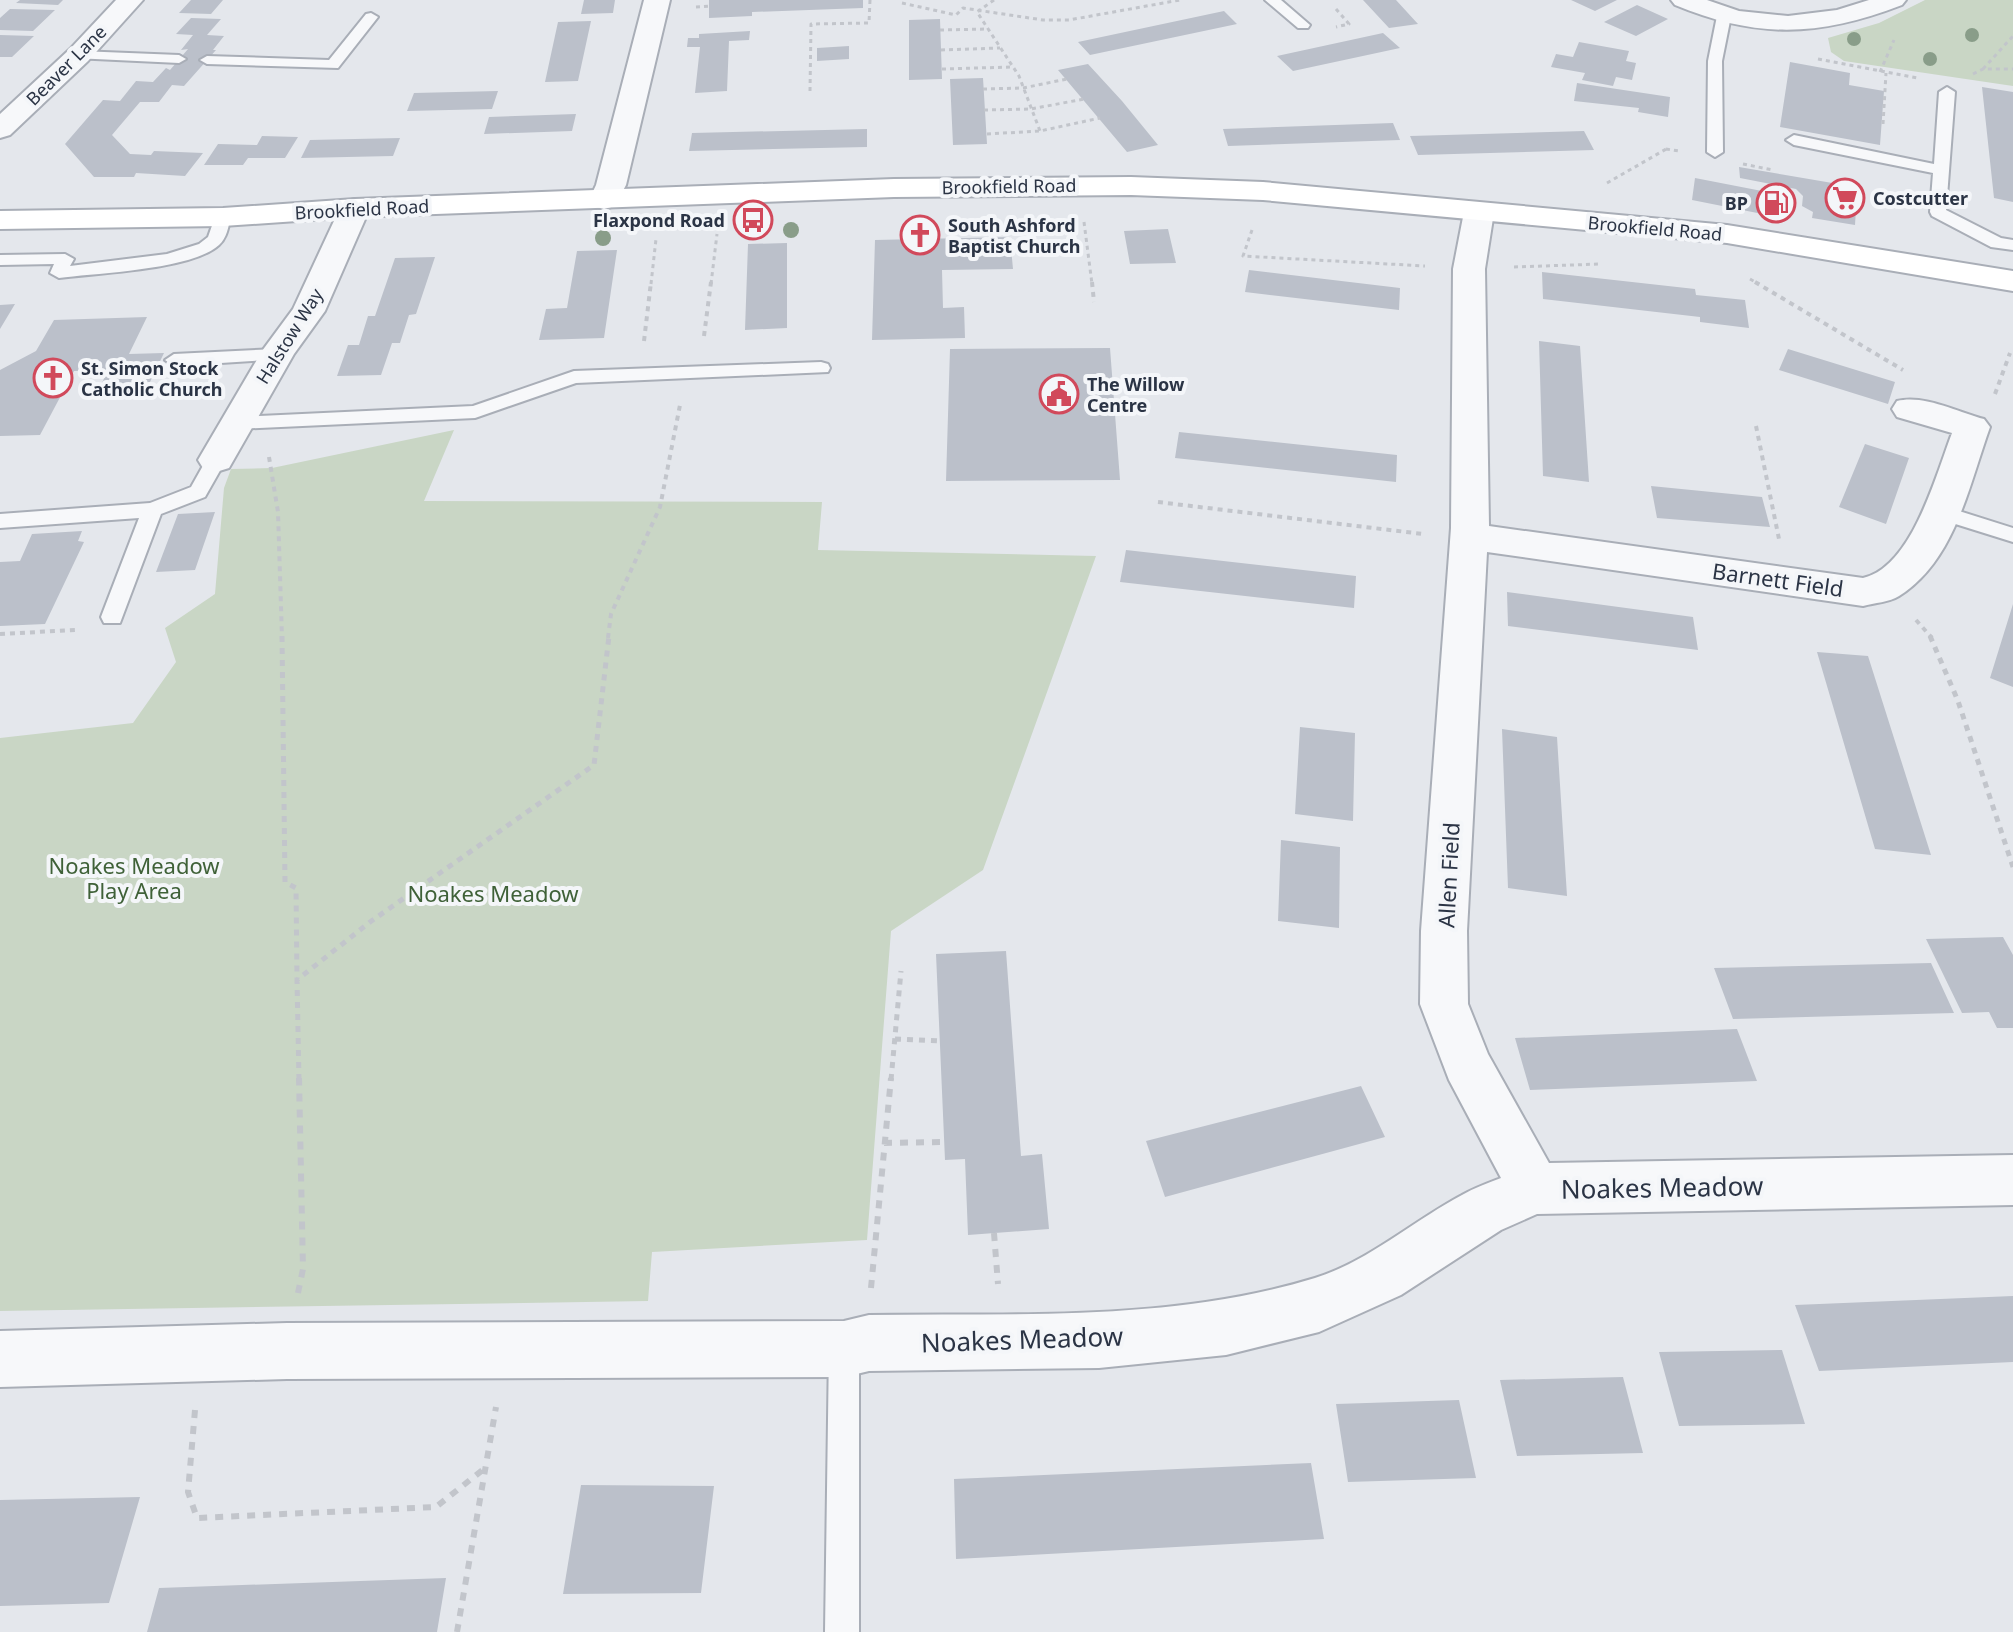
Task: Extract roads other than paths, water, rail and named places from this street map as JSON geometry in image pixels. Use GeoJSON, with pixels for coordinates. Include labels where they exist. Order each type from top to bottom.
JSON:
{"type":"FeatureCollection","features":[{"type":"Feature","properties":{"kind":"main road","name":"Brookfield Road"},"geometry":{"type":"LineString","coordinates":[[0,220],[223,217],[355,208],[894,188],[1079,185],[1263,191],[1727,234],[2013,281]]}},
{"type":"Feature","properties":{"kind":"street","name":"Beaver Lane"},"geometry":{"type":"LineString","coordinates":[[0,129],[79,55],[130,0]]}},
{"type":"Feature","properties":{"kind":"street"},"geometry":{"type":"LineString","coordinates":[[604,200],[611,185],[657,0]]}},
{"type":"Feature","properties":{"kind":"street"},"geometry":{"type":"LineString","coordinates":[[1684,0],[1724,16],[1794,26],[1825,22],[1893,0]]}},
{"type":"Feature","properties":{"kind":"street","name":"Halstow Way"},"geometry":{"type":"LineString","coordinates":[[216,460],[277,355],[309,311],[355,208]]}},
{"type":"Feature","properties":{"kind":"street","name":"Allen Field"},"geometry":{"type":"LineString","coordinates":[[1479,212],[1458,268],[1469,538],[1444,931],[1444,1004],[1467,1064],[1535,1189]]}},
{"type":"Feature","properties":{"kind":"street"},"geometry":{"type":"LineString","coordinates":[[1909,409],[1972,427],[1940,512]]}},
{"type":"Feature","properties":{"kind":"street","name":"Barnett Field"},"geometry":{"type":"LineString","coordinates":[[1469,538],[1863,592],[1885,587],[1926,549],[1940,512]]}},
{"type":"Feature","properties":{"kind":"street","name":"Noakes Meadow"},"geometry":{"type":"LineString","coordinates":[[0,1359],[287,1351],[505,1351],[1099,1340],[1226,1327],[1319,1304],[1382,1276],[1482,1212],[1535,1189],[2013,1180]]}},
{"type":"Feature","properties":{"kind":"lane"},"geometry":{"type":"LineString","coordinates":[[1272,0],[1303,25]]}},
{"type":"Feature","properties":{"kind":"lane"},"geometry":{"type":"LineString","coordinates":[[1716,147],[1715,61],[1724,16]]}},
{"type":"Feature","properties":{"kind":"lane"},"geometry":{"type":"LineString","coordinates":[[207,60],[333,65],[371,17]]}},
{"type":"Feature","properties":{"kind":"lane"},"geometry":{"type":"LineString","coordinates":[[79,55],[179,59]]}},
{"type":"Feature","properties":{"kind":"lane"},"geometry":{"type":"LineString","coordinates":[[1947,92],[1938,212],[1997,243],[2013,245]]}},
{"type":"Feature","properties":{"kind":"lane"},"geometry":{"type":"LineString","coordinates":[[1794,140],[1941,170]]}},
{"type":"Feature","properties":{"kind":"lane"},"geometry":{"type":"LineString","coordinates":[[0,260],[65,259],[59,273],[176,258],[209,245],[223,217]]}},
{"type":"Feature","properties":{"kind":"lane"},"geometry":{"type":"LineString","coordinates":[[174,360],[277,355]]}},
{"type":"Feature","properties":{"kind":"lane"},"geometry":{"type":"LineString","coordinates":[[237,423],[475,412],[574,377],[821,368]]}},
{"type":"Feature","properties":{"kind":"lane"},"geometry":{"type":"LineString","coordinates":[[0,521],[152,510],[198,492],[216,460]]}},
{"type":"Feature","properties":{"kind":"lane"},"geometry":{"type":"LineString","coordinates":[[112,617],[152,510]]}},
{"type":"Feature","properties":{"kind":"lane"},"geometry":{"type":"LineString","coordinates":[[1940,512],[2013,535]]}},
{"type":"Feature","properties":{"kind":"lane"},"geometry":{"type":"LineString","coordinates":[[842,1632],[856,1346]]}},
{"type":"Feature","properties":{"kind":"place","name":"Costcutter"},"geometry":{"type":"Point","coordinates":[1845,198]}},
{"type":"Feature","properties":{"kind":"place","name":"BP"},"geometry":{"type":"Point","coordinates":[1776,203]}},
{"type":"Feature","properties":{"kind":"place","name":"Flaxpond Road"},"geometry":{"type":"Point","coordinates":[753,220]}},
{"type":"Feature","properties":{"kind":"place","name":"South Ashford Baptist Church"},"geometry":{"type":"Point","coordinates":[920,235]}},
{"type":"Feature","properties":{"kind":"place","name":"St. Simon Stock Catholic Church"},"geometry":{"type":"Point","coordinates":[53,378]}},
{"type":"Feature","properties":{"kind":"place","name":"The Willow Centre"},"geometry":{"type":"Point","coordinates":[1059,394]}},
{"type":"Feature","properties":{"kind":"park label","name":"Noakes Meadow Play Area"},"geometry":{"type":"Point","coordinates":[134,878]}}]}
